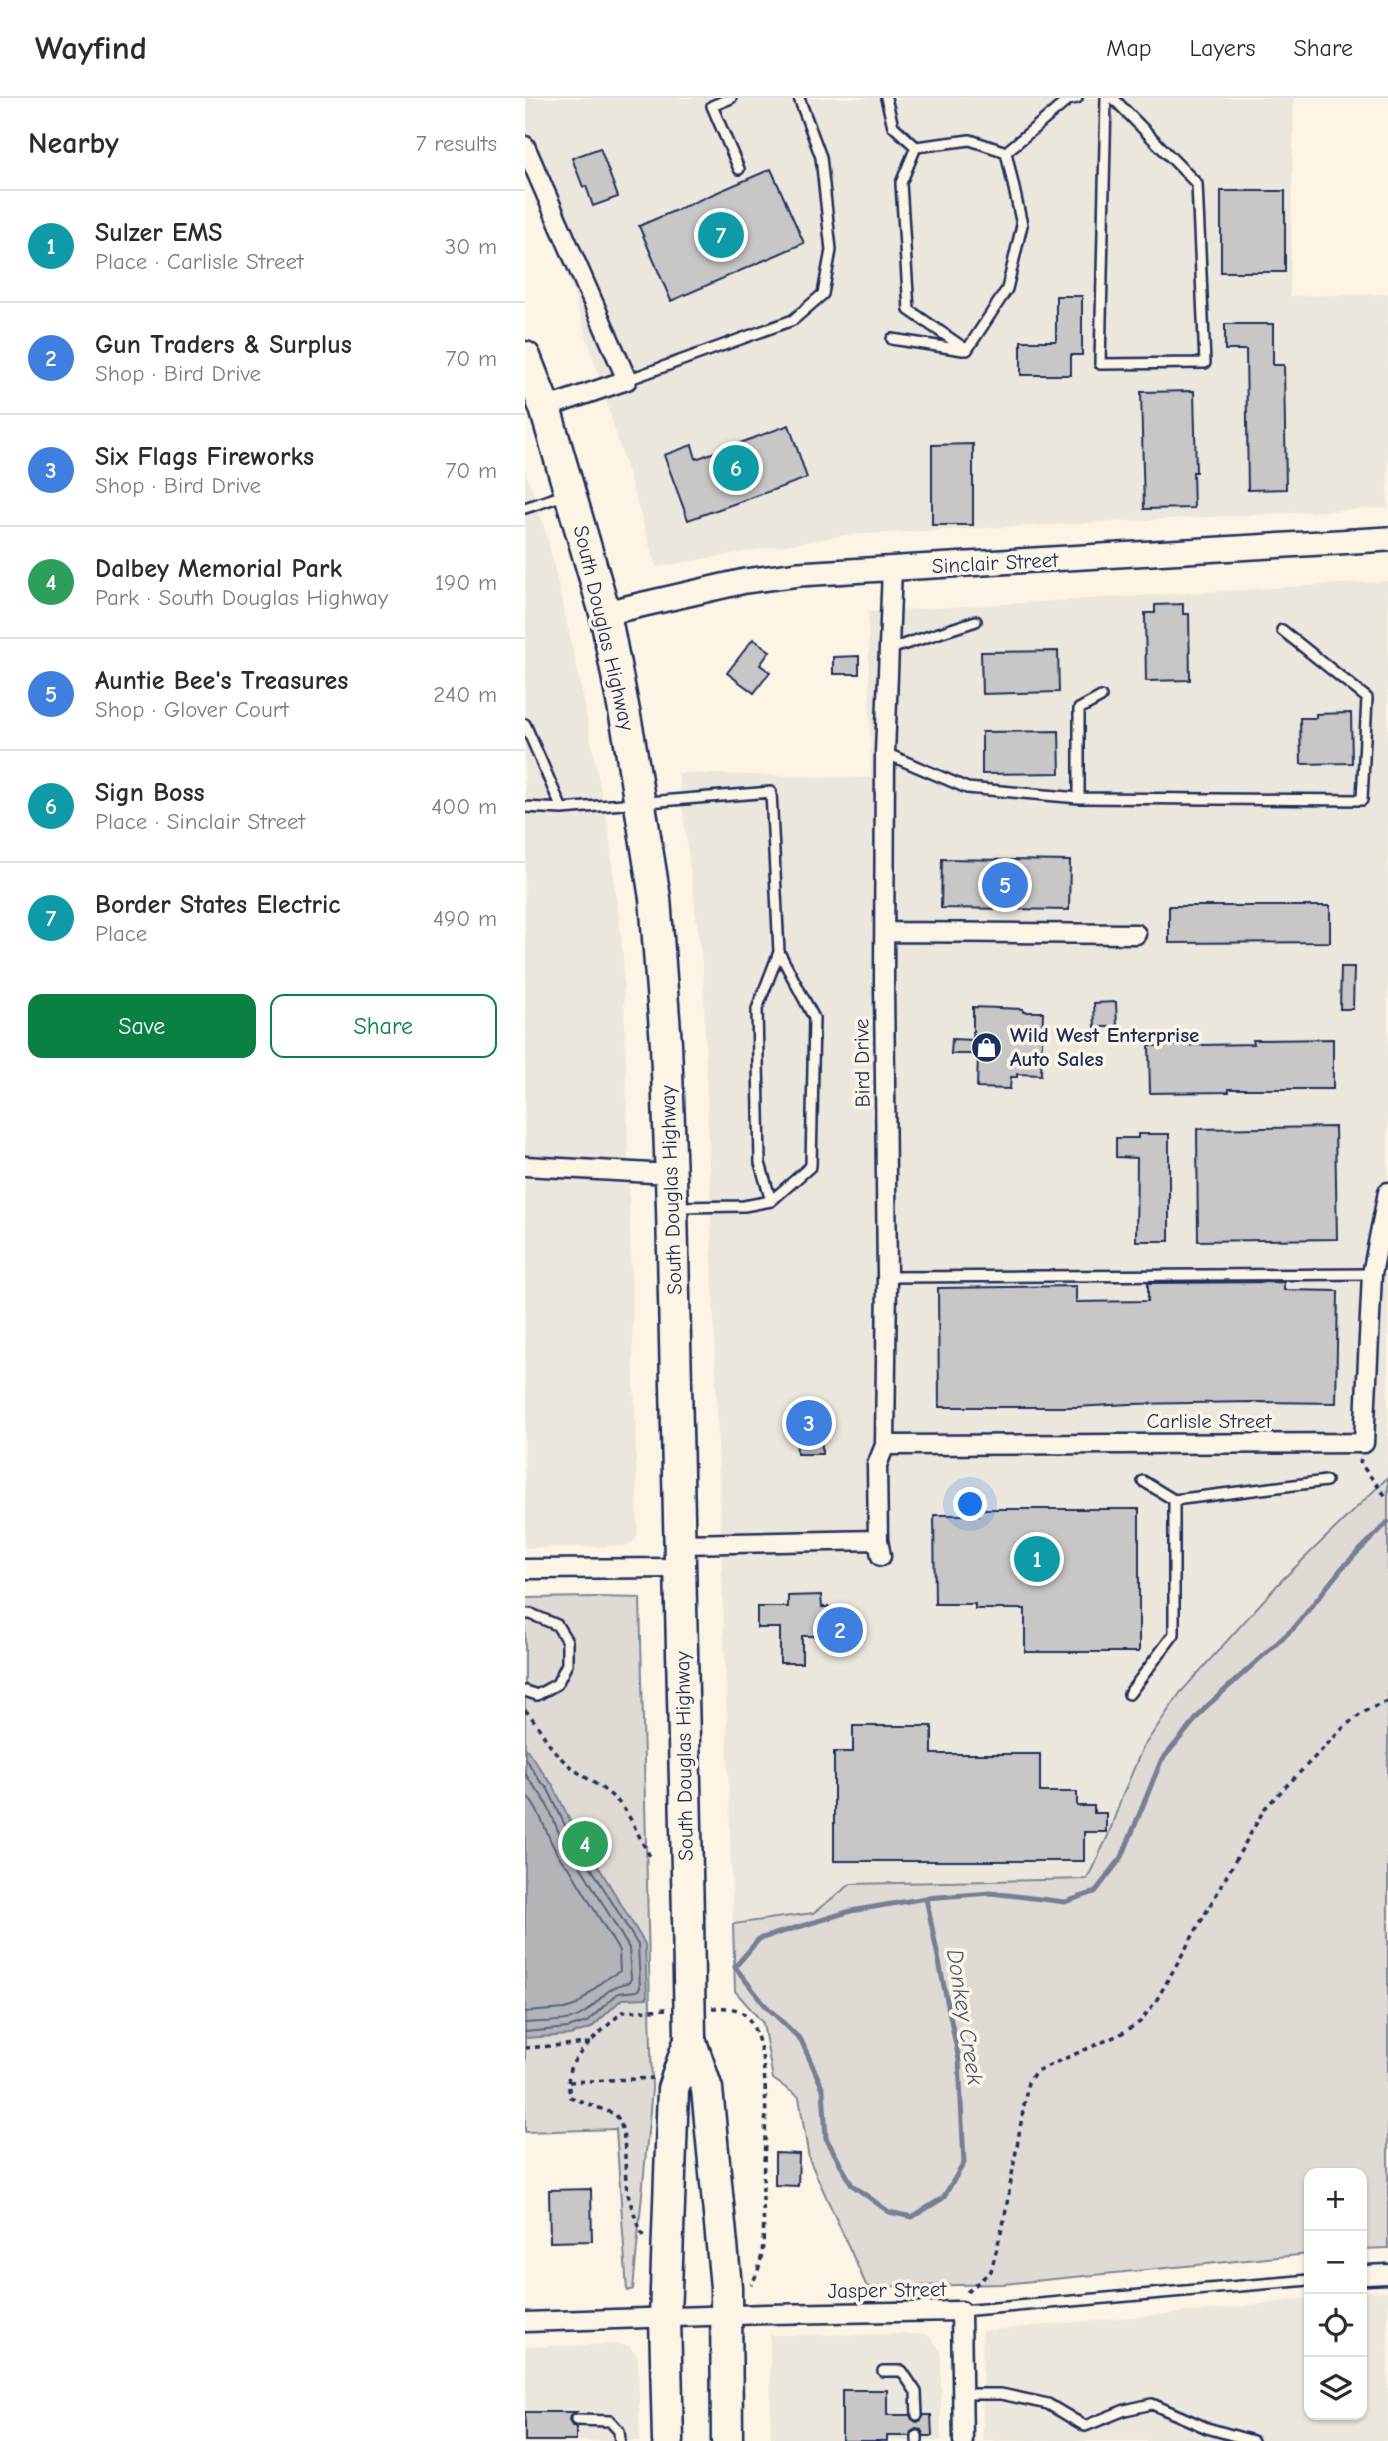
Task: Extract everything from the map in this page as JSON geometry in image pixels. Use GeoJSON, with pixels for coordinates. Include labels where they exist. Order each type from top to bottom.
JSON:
{"type":"FeatureCollection","features":[{"type":"Feature","properties":{"kind":"highway","name":"South Douglas Highway"},"geometry":{"type":"LineString","coordinates":[[525,357],[545,408],[605,613],[641,804],[655,898],[666,1044],[672,1207],[691,2039],[707,2089],[726,2287],[727,2441]]}},
{"type":"Feature","properties":{"kind":"highway","name":"South Douglas Highway"},"geometry":{"type":"LineString","coordinates":[[668,2441],[665,2318],[673,2090],[691,2039]]}},
{"type":"Feature","properties":{"kind":"street"},"geometry":{"type":"LineString","coordinates":[[525,146],[627,380],[545,408]]}},
{"type":"Feature","properties":{"kind":"street","name":"Sinclair Street"},"geometry":{"type":"LineString","coordinates":[[605,613],[745,581],[799,575],[1388,539]]}},
{"type":"Feature","properties":{"kind":"street","name":"Bird Drive"},"geometry":{"type":"LineString","coordinates":[[679,1556],[879,1548],[877,1465],[885,1445],[885,753],[892,568]]}},
{"type":"Feature","properties":{"kind":"street"},"geometry":{"type":"LineString","coordinates":[[886,932],[1136,934]]}},
{"type":"Feature","properties":{"kind":"street"},"geometry":{"type":"LineString","coordinates":[[525,1167],[670,1174]]}},
{"type":"Feature","properties":{"kind":"street"},"geometry":{"type":"LineString","coordinates":[[1364,1443],[1372,1274],[1388,1192]]}},
{"type":"Feature","properties":{"kind":"street","name":"Carlisle Street"},"geometry":{"type":"LineString","coordinates":[[885,1445],[1364,1443]]}},
{"type":"Feature","properties":{"kind":"street"},"geometry":{"type":"LineString","coordinates":[[525,1569],[679,1556]]}},
{"type":"Feature","properties":{"kind":"street"},"geometry":{"type":"LineString","coordinates":[[1367,2275],[1388,2274]]}},
{"type":"Feature","properties":{"kind":"street","name":"Jasper Street"},"geometry":{"type":"LineString","coordinates":[[525,2322],[726,2315],[961,2312],[963,2441]]}},
{"type":"Feature","properties":{"kind":"lane"},"geometry":{"type":"LineString","coordinates":[[731,98],[712,106],[739,169]]}},
{"type":"Feature","properties":{"kind":"lane"},"geometry":{"type":"LineString","coordinates":[[627,380],[793,320],[823,294],[831,250],[821,157],[799,98]]}},
{"type":"Feature","properties":{"kind":"lane"},"geometry":{"type":"LineString","coordinates":[[886,98],[894,126],[916,147]]}},
{"type":"Feature","properties":{"kind":"lane"},"geometry":{"type":"LineString","coordinates":[[1106,98],[1100,364],[1205,363],[1197,184],[1114,98]]}},
{"type":"Feature","properties":{"kind":"lane"},"geometry":{"type":"LineString","coordinates":[[1006,152],[1071,99]]}},
{"type":"Feature","properties":{"kind":"lane"},"geometry":{"type":"LineString","coordinates":[[916,147],[969,140],[1006,152]]}},
{"type":"Feature","properties":{"kind":"lane"},"geometry":{"type":"LineString","coordinates":[[916,147],[901,183],[909,310],[967,350]]}},
{"type":"Feature","properties":{"kind":"lane"},"geometry":{"type":"LineString","coordinates":[[967,350],[1007,289],[1022,225],[1006,152]]}},
{"type":"Feature","properties":{"kind":"lane"},"geometry":{"type":"LineString","coordinates":[[893,339],[967,350]]}},
{"type":"Feature","properties":{"kind":"lane"},"geometry":{"type":"LineString","coordinates":[[525,508],[571,493]]}},
{"type":"Feature","properties":{"kind":"lane"},"geometry":{"type":"LineString","coordinates":[[890,649],[976,621]]}},
{"type":"Feature","properties":{"kind":"lane"},"geometry":{"type":"LineString","coordinates":[[885,753],[967,788],[1079,798],[1362,800],[1367,698],[1282,630]]}},
{"type":"Feature","properties":{"kind":"lane"},"geometry":{"type":"LineString","coordinates":[[1079,798],[1079,709],[1101,697]]}},
{"type":"Feature","properties":{"kind":"lane"},"geometry":{"type":"LineString","coordinates":[[525,724],[562,808]]}},
{"type":"Feature","properties":{"kind":"lane"},"geometry":{"type":"LineString","coordinates":[[525,807],[641,804],[771,792],[779,952],[757,1009],[761,1163],[771,1201]]}},
{"type":"Feature","properties":{"kind":"lane"},"geometry":{"type":"LineString","coordinates":[[672,1207],[744,1206],[771,1201],[811,1166],[814,1018],[779,952]]}},
{"type":"Feature","properties":{"kind":"lane"},"geometry":{"type":"LineString","coordinates":[[887,1277],[1372,1274]]}},
{"type":"Feature","properties":{"kind":"lane"},"geometry":{"type":"LineString","coordinates":[[1143,1481],[1174,1500],[1326,1481]]}},
{"type":"Feature","properties":{"kind":"lane"},"geometry":{"type":"LineString","coordinates":[[1129,1694],[1174,1634],[1174,1500]]}},
{"type":"Feature","properties":{"kind":"lane"},"geometry":{"type":"LineString","coordinates":[[525,1614],[557,1625],[567,1641],[567,1664],[557,1684],[537,1695],[525,1691]]}},
{"type":"Feature","properties":{"kind":"lane"},"geometry":{"type":"LineString","coordinates":[[961,2312],[1304,2280]]}},
{"type":"Feature","properties":{"kind":"lane"},"geometry":{"type":"LineString","coordinates":[[883,2371],[902,2371],[916,2392],[917,2415]]}},
{"type":"Feature","properties":{"kind":"lane"},"geometry":{"type":"LineString","coordinates":[[962,2395],[1001,2394],[1048,2404],[1085,2426],[1125,2410],[1152,2404],[1207,2428],[1253,2441]]}},
{"type":"Feature","properties":{"kind":"lane"},"geometry":{"type":"LineString","coordinates":[[576,2420],[610,2421],[619,2431],[620,2441]]}},
{"type":"Feature","properties":{"kind":"path"},"geometry":{"type":"LineString","coordinates":[[1364,1443],[1360,1463],[1388,1499]]}},
{"type":"Feature","properties":{"kind":"path"},"geometry":{"type":"LineString","coordinates":[[967,2292],[991,2271],[1004,2221],[1028,2082],[1036,2071],[1119,2035],[1140,2022],[1156,2001],[1265,1808],[1346,1725],[1367,1710],[1388,1701]]}},
{"type":"Feature","properties":{"kind":"path"},"geometry":{"type":"LineString","coordinates":[[525,1710],[563,1761],[620,1804],[650,1856]]}},
{"type":"Feature","properties":{"kind":"path"},"geometry":{"type":"LineString","coordinates":[[525,2048],[590,2043]]}},
{"type":"Feature","properties":{"kind":"path"},"geometry":{"type":"LineString","coordinates":[[568,2082],[658,2078]]}},
{"type":"Feature","properties":{"kind":"shaded area"},"geometry":{"type":"Polygon","coordinates":[[[525,98],[1294,98],[1290,296],[1388,294],[1388,508],[846,535],[656,567],[525,140],[525,98]]]}},
{"type":"Feature","properties":{"kind":"shaded area"},"geometry":{"type":"Polygon","coordinates":[[[525,469],[547,536],[574,654],[608,827],[623,955],[638,1534],[634,1541],[625,1546],[525,1548],[525,469]]]}},
{"type":"Feature","properties":{"kind":"shaded area"},"geometry":{"type":"Polygon","coordinates":[[[1388,581],[1388,1477],[1281,1581],[1180,1693],[1142,1749],[1107,1838],[1087,1879],[851,1884],[813,1913],[733,1924],[703,970],[678,773],[871,778],[868,612],[1388,581]]]}},
{"type":"Feature","properties":{"kind":"shaded area"},"geometry":{"type":"Polygon","coordinates":[[[1388,1477],[1388,2248],[1367,2249],[1367,2168],[1304,2168],[1304,2254],[1003,2284],[867,2287],[809,2159],[799,2097],[773,2079],[763,2023],[735,1991],[733,1924],[813,1913],[851,1884],[1087,1879],[1107,1838],[1142,1749],[1180,1693],[1281,1581],[1388,1477]]]}},
{"type":"Feature","properties":{"kind":"shaded area"},"geometry":{"type":"Polygon","coordinates":[[[525,1598],[640,1598],[652,2089],[633,2289],[627,2291],[616,2129],[525,2132],[525,1598]]]}},
{"type":"Feature","properties":{"kind":"shaded area"},"geometry":{"type":"Polygon","coordinates":[[[1388,2291],[1388,2441],[983,2441],[982,2331],[1304,2299],[1304,2420],[1367,2420],[1367,2292],[1388,2291]]]}},
{"type":"Feature","properties":{"kind":"shaded area"},"geometry":{"type":"Polygon","coordinates":[[[927,2334],[941,2351],[941,2441],[771,2441],[770,2335],[927,2334]]]}},
{"type":"Feature","properties":{"kind":"shaded area"},"geometry":{"type":"Polygon","coordinates":[[[617,2344],[629,2346],[638,2357],[640,2441],[525,2441],[525,2347],[617,2344]]]}},
{"type":"Feature","properties":{"kind":"water"},"geometry":{"type":"Polygon","coordinates":[[[525,1747],[553,1785],[582,1846],[589,1851],[645,1944],[647,1998],[622,1999],[591,2028],[570,2035],[525,2038],[525,1747]]]}},
{"type":"Feature","properties":{"kind":"building"},"geometry":{"type":"Polygon","coordinates":[[[600,148],[618,197],[593,206],[572,158],[600,148]]]}},
{"type":"Feature","properties":{"kind":"building"},"geometry":{"type":"Polygon","coordinates":[[[771,169],[804,243],[671,301],[639,226],[771,169]]]}},
{"type":"Feature","properties":{"kind":"building"},"geometry":{"type":"Polygon","coordinates":[[[1221,191],[1285,191],[1285,272],[1221,272],[1221,191]]]}},
{"type":"Feature","properties":{"kind":"building"},"geometry":{"type":"Polygon","coordinates":[[[1056,296],[1082,296],[1082,355],[1071,355],[1071,375],[1021,375],[1021,341],[1056,341],[1056,296]]]}},
{"type":"Feature","properties":{"kind":"building"},"geometry":{"type":"Polygon","coordinates":[[[1225,324],[1273,324],[1273,365],[1284,365],[1286,489],[1248,490],[1246,350],[1225,350],[1225,324]]]}},
{"type":"Feature","properties":{"kind":"building"},"geometry":{"type":"Polygon","coordinates":[[[1194,391],[1194,508],[1144,509],[1141,392],[1194,391]]]}},
{"type":"Feature","properties":{"kind":"building"},"geometry":{"type":"Polygon","coordinates":[[[789,425],[807,478],[688,520],[664,455],[692,445],[696,459],[789,425]]]}},
{"type":"Feature","properties":{"kind":"building"},"geometry":{"type":"Polygon","coordinates":[[[973,444],[973,525],[932,525],[932,445],[973,444]]]}},
{"type":"Feature","properties":{"kind":"building"},"geometry":{"type":"Polygon","coordinates":[[[1183,604],[1183,614],[1189,614],[1190,680],[1146,681],[1145,613],[1155,613],[1155,605],[1183,604]]]}},
{"type":"Feature","properties":{"kind":"building"},"geometry":{"type":"Polygon","coordinates":[[[753,639],[770,651],[760,665],[770,672],[754,693],[727,673],[753,639]]]}},
{"type":"Feature","properties":{"kind":"building"},"geometry":{"type":"Polygon","coordinates":[[[1058,651],[1059,692],[982,694],[981,652],[1058,651]]]}},
{"type":"Feature","properties":{"kind":"building"},"geometry":{"type":"Polygon","coordinates":[[[859,656],[859,674],[833,674],[833,657],[859,656]]]}},
{"type":"Feature","properties":{"kind":"building"},"geometry":{"type":"Polygon","coordinates":[[[1351,713],[1352,763],[1301,764],[1300,718],[1316,718],[1316,714],[1351,713]]]}},
{"type":"Feature","properties":{"kind":"building"},"geometry":{"type":"Polygon","coordinates":[[[1059,731],[1060,773],[982,774],[982,732],[1059,731]]]}},
{"type":"Feature","properties":{"kind":"building"},"geometry":{"type":"Polygon","coordinates":[[[942,859],[1070,861],[1069,910],[941,908],[942,859]]]}},
{"type":"Feature","properties":{"kind":"building"},"geometry":{"type":"Polygon","coordinates":[[[1169,906],[1330,906],[1330,942],[1169,943],[1169,906]]]}},
{"type":"Feature","properties":{"kind":"building"},"geometry":{"type":"Polygon","coordinates":[[[1341,967],[1354,967],[1353,1009],[1340,1009],[1341,967]]]}},
{"type":"Feature","properties":{"kind":"building"},"geometry":{"type":"Polygon","coordinates":[[[1116,1002],[1117,1027],[1095,1027],[1094,1003],[1116,1002]]]}},
{"type":"Feature","properties":{"kind":"building","name":"Wild West Enterprise Auto Sales"},"geometry":{"type":"Polygon","coordinates":[[[973,1007],[1043,1012],[1041,1075],[1017,1074],[1017,1077],[1011,1077],[1010,1089],[977,1088],[978,1054],[951,1054],[952,1039],[973,1040],[973,1007]]]}},
{"type":"Feature","properties":{"kind":"building"},"geometry":{"type":"Polygon","coordinates":[[[1333,1039],[1333,1089],[1229,1089],[1229,1092],[1150,1093],[1149,1046],[1333,1039]]]}},
{"type":"Feature","properties":{"kind":"building"},"geometry":{"type":"Polygon","coordinates":[[[1335,1127],[1337,1239],[1198,1241],[1197,1129],[1335,1127]]]}},
{"type":"Feature","properties":{"kind":"building"},"geometry":{"type":"Polygon","coordinates":[[[1138,1134],[1169,1134],[1169,1241],[1136,1241],[1137,1158],[1116,1157],[1116,1138],[1138,1138],[1138,1134]]]}},
{"type":"Feature","properties":{"kind":"building"},"geometry":{"type":"Polygon","coordinates":[[[1284,1282],[1284,1290],[1338,1291],[1336,1403],[939,1407],[938,1288],[1076,1286],[1076,1302],[1148,1301],[1148,1283],[1284,1282]]]}},
{"type":"Feature","properties":{"kind":"building"},"geometry":{"type":"Polygon","coordinates":[[[821,1405],[822,1454],[797,1454],[795,1406],[821,1405]]]}},
{"type":"Feature","properties":{"kind":"building"},"geometry":{"type":"Polygon","coordinates":[[[979,1509],[1139,1509],[1139,1652],[1025,1652],[1025,1609],[975,1609],[975,1604],[935,1604],[934,1515],[979,1515],[979,1509]]]}},
{"type":"Feature","properties":{"kind":"building"},"geometry":{"type":"Polygon","coordinates":[[[821,1595],[822,1607],[838,1607],[839,1636],[802,1636],[802,1663],[780,1663],[780,1628],[757,1628],[757,1607],[788,1607],[788,1596],[821,1595]]]}},
{"type":"Feature","properties":{"kind":"building"},"geometry":{"type":"Polygon","coordinates":[[[853,1726],[932,1726],[932,1754],[1040,1754],[1040,1792],[1077,1792],[1077,1806],[1094,1806],[1094,1813],[1106,1813],[1106,1832],[1084,1832],[1084,1861],[834,1861],[834,1752],[853,1752],[853,1726]]]}},
{"type":"Feature","properties":{"kind":"building"},"geometry":{"type":"Polygon","coordinates":[[[775,2153],[799,2154],[798,2186],[775,2185],[775,2153]]]}},
{"type":"Feature","properties":{"kind":"building"},"geometry":{"type":"Polygon","coordinates":[[[591,2189],[592,2241],[550,2242],[549,2190],[591,2189]]]}},
{"type":"Feature","properties":{"kind":"building"},"geometry":{"type":"Polygon","coordinates":[[[842,2390],[887,2390],[887,2415],[910,2415],[917,2422],[924,2415],[931,2415],[932,2436],[924,2436],[921,2430],[916,2429],[910,2436],[887,2436],[887,2441],[842,2441],[842,2390]]]}},
{"type":"Feature","properties":{"kind":"building"},"geometry":{"type":"Polygon","coordinates":[[[525,2412],[576,2412],[569,2420],[572,2426],[576,2427],[576,2441],[525,2441],[525,2412]]]}},
{"type":"Feature","properties":{"kind":"waterway","name":"Donkey Creek"},"geometry":{"type":"LineString","coordinates":[[926,1898],[959,2060],[964,2163],[943,2198],[912,2217],[889,2212],[852,2185],[826,2138],[823,2089],[801,2040],[764,2004],[735,1967],[759,1939],[851,1911],[926,1898],[991,1893],[1065,1902],[1095,1892],[1122,1857],[1161,1761],[1206,1707],[1295,1627],[1342,1568],[1388,1522]]}},
{"type":"Feature","properties":{"kind":"place","name":"Border States Electric"},"geometry":{"type":"Point","coordinates":[721,235]}},
{"type":"Feature","properties":{"kind":"place","name":"Sign Boss"},"geometry":{"type":"Point","coordinates":[736,468]}},
{"type":"Feature","properties":{"kind":"place","name":"Auntie Bee's Treasures"},"geometry":{"type":"Point","coordinates":[1005,885]}},
{"type":"Feature","properties":{"kind":"place","name":"Wild West Enterprise Auto Sales"},"geometry":{"type":"Point","coordinates":[987,1047]}},
{"type":"Feature","properties":{"kind":"place","name":"Six Flags Fireworks"},"geometry":{"type":"Point","coordinates":[809,1423]}},
{"type":"Feature","properties":{"kind":"place","name":"Sulzer EMS"},"geometry":{"type":"Point","coordinates":[1037,1559]}},
{"type":"Feature","properties":{"kind":"place","name":"Gun Traders & Surplus"},"geometry":{"type":"Point","coordinates":[840,1630]}},
{"type":"Feature","properties":{"kind":"place","name":"Dalbey Memorial Park"},"geometry":{"type":"Point","coordinates":[585,1844]}}]}
